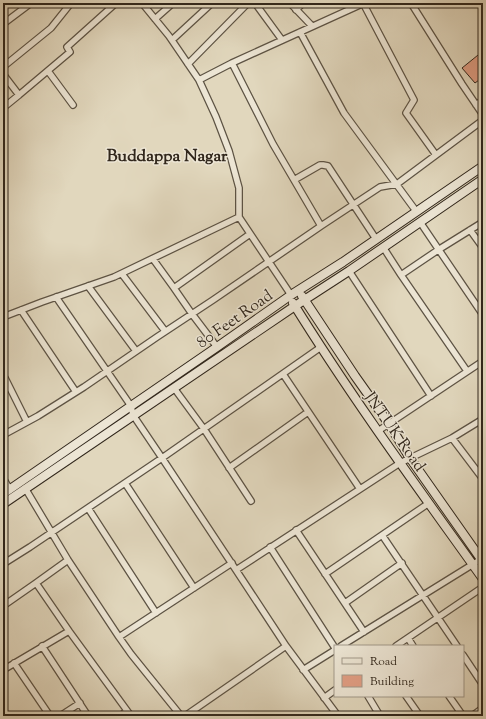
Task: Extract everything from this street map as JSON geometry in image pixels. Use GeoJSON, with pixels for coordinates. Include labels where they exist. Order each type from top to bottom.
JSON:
{"type":"FeatureCollection","features":[{"type":"Feature","properties":{"kind":"main road","name":"80 Feet Road"},"geometry":{"type":"LineString","coordinates":[[6,492],[293,294],[343,262],[483,166]]}},
{"type":"Feature","properties":{"kind":"main road","name":"80 Feet Road"},"geometry":{"type":"LineString","coordinates":[[3,504],[483,179]]}},
{"type":"Feature","properties":{"kind":"main road","name":"JNTUK Road"},"geometry":{"type":"LineString","coordinates":[[293,294],[304,300],[389,424],[410,458],[482,560]]}},
{"type":"Feature","properties":{"kind":"main road","name":"JNTUK Road"},"geometry":{"type":"LineString","coordinates":[[293,294],[295,306],[321,347],[400,463],[483,579]]}},
{"type":"Feature","properties":{"kind":"street"},"geometry":{"type":"LineString","coordinates":[[3,24],[30,3]]}},
{"type":"Feature","properties":{"kind":"street"},"geometry":{"type":"LineString","coordinates":[[3,67],[51,28],[71,3]]}},
{"type":"Feature","properties":{"kind":"street"},"geometry":{"type":"LineString","coordinates":[[3,108],[70,52],[67,47],[116,3]]}},
{"type":"Feature","properties":{"kind":"street"},"geometry":{"type":"LineString","coordinates":[[142,3],[172,40],[199,80],[231,158],[239,188],[239,217],[293,294]]}},
{"type":"Feature","properties":{"kind":"street"},"geometry":{"type":"LineString","coordinates":[[155,19],[173,3]]}},
{"type":"Feature","properties":{"kind":"street"},"geometry":{"type":"LineString","coordinates":[[172,40],[212,3]]}},
{"type":"Feature","properties":{"kind":"street"},"geometry":{"type":"LineString","coordinates":[[188,64],[248,3]]}},
{"type":"Feature","properties":{"kind":"street"},"geometry":{"type":"LineString","coordinates":[[255,3],[282,40]]}},
{"type":"Feature","properties":{"kind":"street"},"geometry":{"type":"LineString","coordinates":[[290,3],[312,26]]}},
{"type":"Feature","properties":{"kind":"street"},"geometry":{"type":"LineString","coordinates":[[296,10],[303,3]]}},
{"type":"Feature","properties":{"kind":"street"},"geometry":{"type":"LineString","coordinates":[[199,80],[232,63],[363,3],[414,100],[406,113],[436,155]]}},
{"type":"Feature","properties":{"kind":"street"},"geometry":{"type":"LineString","coordinates":[[411,3],[483,115]]}},
{"type":"Feature","properties":{"kind":"street"},"geometry":{"type":"LineString","coordinates":[[300,32],[344,113],[416,211]]}},
{"type":"Feature","properties":{"kind":"street"},"geometry":{"type":"LineString","coordinates":[[232,63],[273,144],[321,226]]}},
{"type":"Feature","properties":{"kind":"street"},"geometry":{"type":"LineString","coordinates":[[48,70],[73,105]]}},
{"type":"Feature","properties":{"kind":"street"},"geometry":{"type":"LineString","coordinates":[[3,74],[19,95]]}},
{"type":"Feature","properties":{"kind":"street"},"geometry":{"type":"LineString","coordinates":[[476,105],[483,100]]}},
{"type":"Feature","properties":{"kind":"street"},"geometry":{"type":"LineString","coordinates":[[3,434],[38,416],[76,392],[353,205],[380,188],[397,184],[483,120]]}},
{"type":"Feature","properties":{"kind":"street"},"geometry":{"type":"LineString","coordinates":[[294,180],[320,165],[326,165],[330,168],[376,239]]}},
{"type":"Feature","properties":{"kind":"street"},"geometry":{"type":"LineString","coordinates":[[3,317],[122,274],[239,217]]}},
{"type":"Feature","properties":{"kind":"street"},"geometry":{"type":"LineString","coordinates":[[420,222],[483,315]]}},
{"type":"Feature","properties":{"kind":"street"},"geometry":{"type":"LineString","coordinates":[[401,275],[483,222]]}},
{"type":"Feature","properties":{"kind":"street"},"geometry":{"type":"LineString","coordinates":[[470,230],[483,248]]}},
{"type":"Feature","properties":{"kind":"street"},"geometry":{"type":"LineString","coordinates":[[174,288],[250,234]]}},
{"type":"Feature","properties":{"kind":"street"},"geometry":{"type":"LineString","coordinates":[[383,247],[467,371]]}},
{"type":"Feature","properties":{"kind":"street"},"geometry":{"type":"LineString","coordinates":[[153,259],[217,347]]}},
{"type":"Feature","properties":{"kind":"street"},"geometry":{"type":"LineString","coordinates":[[349,271],[431,396]]}},
{"type":"Feature","properties":{"kind":"street"},"geometry":{"type":"LineString","coordinates":[[122,274],[165,331]]}},
{"type":"Feature","properties":{"kind":"street"},"geometry":{"type":"LineString","coordinates":[[88,286],[136,351]]}},
{"type":"Feature","properties":{"kind":"street"},"geometry":{"type":"LineString","coordinates":[[56,297],[107,371],[130,406],[133,415],[286,646],[338,716]]}},
{"type":"Feature","properties":{"kind":"street"},"geometry":{"type":"LineString","coordinates":[[22,310],[76,392]]}},
{"type":"Feature","properties":{"kind":"street"},"geometry":{"type":"LineString","coordinates":[[3,564],[162,458],[321,347]]}},
{"type":"Feature","properties":{"kind":"street"},"geometry":{"type":"LineString","coordinates":[[378,431],[483,361]]}},
{"type":"Feature","properties":{"kind":"street"},"geometry":{"type":"LineString","coordinates":[[283,374],[360,489]]}},
{"type":"Feature","properties":{"kind":"street"},"geometry":{"type":"LineString","coordinates":[[4,378],[27,422]]}},
{"type":"Feature","properties":{"kind":"street"},"geometry":{"type":"LineString","coordinates":[[174,388],[204,429],[251,501]]}},
{"type":"Feature","properties":{"kind":"street"},"geometry":{"type":"LineString","coordinates":[[229,468],[308,412]]}},
{"type":"Feature","properties":{"kind":"street"},"geometry":{"type":"LineString","coordinates":[[236,570],[400,463],[452,438],[483,419]]}},
{"type":"Feature","properties":{"kind":"street"},"geometry":{"type":"LineString","coordinates":[[452,438],[483,479]]}},
{"type":"Feature","properties":{"kind":"street"},"geometry":{"type":"LineString","coordinates":[[3,478],[6,492]]}},
{"type":"Feature","properties":{"kind":"street"},"geometry":{"type":"LineString","coordinates":[[125,483],[194,588]]}},
{"type":"Feature","properties":{"kind":"street"},"geometry":{"type":"LineString","coordinates":[[25,488],[68,560],[119,636],[181,716]]}},
{"type":"Feature","properties":{"kind":"street"},"geometry":{"type":"LineString","coordinates":[[325,574],[429,503]]}},
{"type":"Feature","properties":{"kind":"street"},"geometry":{"type":"LineString","coordinates":[[88,508],[156,613]]}},
{"type":"Feature","properties":{"kind":"street"},"geometry":{"type":"LineString","coordinates":[[296,530],[364,632]]}},
{"type":"Feature","properties":{"kind":"street"},"geometry":{"type":"LineString","coordinates":[[382,535],[456,645]]}},
{"type":"Feature","properties":{"kind":"street"},"geometry":{"type":"LineString","coordinates":[[270,547],[334,647]]}},
{"type":"Feature","properties":{"kind":"street"},"geometry":{"type":"LineString","coordinates":[[3,606],[68,560]]}},
{"type":"Feature","properties":{"kind":"street"},"geometry":{"type":"LineString","coordinates":[[343,645],[473,564],[482,560]]}},
{"type":"Feature","properties":{"kind":"street"},"geometry":{"type":"LineString","coordinates":[[119,636],[232,563]]}},
{"type":"Feature","properties":{"kind":"street"},"geometry":{"type":"LineString","coordinates":[[345,602],[402,564]]}},
{"type":"Feature","properties":{"kind":"street"},"geometry":{"type":"LineString","coordinates":[[36,583],[129,713],[120,716]]}},
{"type":"Feature","properties":{"kind":"street"},"geometry":{"type":"LineString","coordinates":[[398,645],[483,587]]}},
{"type":"Feature","properties":{"kind":"street"},"geometry":{"type":"LineString","coordinates":[[3,670],[69,631]]}},
{"type":"Feature","properties":{"kind":"street"},"geometry":{"type":"LineString","coordinates":[[408,638],[412,645]]}},
{"type":"Feature","properties":{"kind":"street"},"geometry":{"type":"LineString","coordinates":[[42,646],[88,716]]}},
{"type":"Feature","properties":{"kind":"street"},"geometry":{"type":"LineString","coordinates":[[185,716],[286,646]]}},
{"type":"Feature","properties":{"kind":"street"},"geometry":{"type":"LineString","coordinates":[[303,670],[334,650]]}},
{"type":"Feature","properties":{"kind":"street"},"geometry":{"type":"LineString","coordinates":[[464,656],[483,685]]}},
{"type":"Feature","properties":{"kind":"street"},"geometry":{"type":"LineString","coordinates":[[14,664],[50,716]]}},
{"type":"Feature","properties":{"kind":"street"},"geometry":{"type":"LineString","coordinates":[[324,698],[334,691]]}},
{"type":"Feature","properties":{"kind":"street"},"geometry":{"type":"LineString","coordinates":[[369,697],[380,716]]}},
{"type":"Feature","properties":{"kind":"street"},"geometry":{"type":"LineString","coordinates":[[407,697],[420,716]]}},
{"type":"Feature","properties":{"kind":"street"},"geometry":{"type":"LineString","coordinates":[[450,697],[463,716]]}},
{"type":"Feature","properties":{"kind":"street"},"geometry":{"type":"LineString","coordinates":[[60,716],[80,704]]}},
{"type":"Feature","properties":{"kind":"street"},"geometry":{"type":"LineString","coordinates":[[472,716],[483,708]]}},
{"type":"Feature","properties":{"kind":"building"},"geometry":{"type":"Polygon","coordinates":[[[483,51],[483,77],[475,83],[462,68],[483,51]]]}},
{"type":"Feature","properties":{"kind":"district","name":"Buddappa Nagar"},"geometry":{"type":"Point","coordinates":[167,155]}}]}
